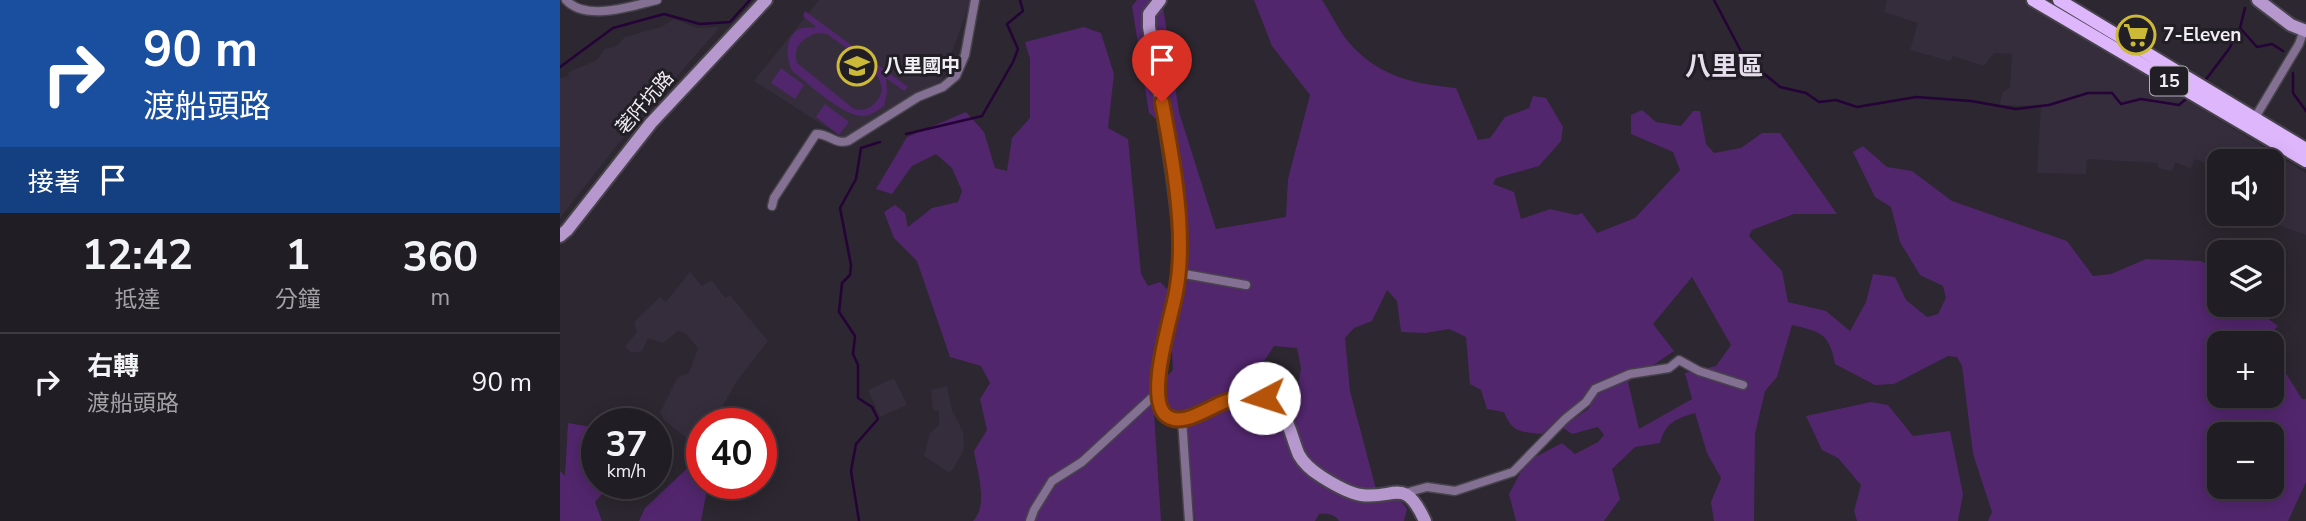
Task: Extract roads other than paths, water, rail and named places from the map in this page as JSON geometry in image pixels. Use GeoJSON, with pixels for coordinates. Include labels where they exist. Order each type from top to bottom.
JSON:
{"type":"FeatureCollection","features":[{"type":"Feature","properties":{"kind":"main road","name":"15"},"geometry":{"type":"LineString","coordinates":[[2033,0],[2252,122],[2306,149]]}},
{"type":"Feature","properties":{"kind":"main road","name":"15"},"geometry":{"type":"LineString","coordinates":[[2059,0],[2252,122],[2306,161]]}},
{"type":"Feature","properties":{"kind":"street"},"geometry":{"type":"LineString","coordinates":[[566,0],[575,6],[597,12],[657,0]]}},
{"type":"Feature","properties":{"kind":"street","name":"荖阡坑路"},"geometry":{"type":"LineString","coordinates":[[560,236],[679,91],[766,0]]}},
{"type":"Feature","properties":{"kind":"street"},"geometry":{"type":"LineString","coordinates":[[772,206],[774,198],[816,134],[823,134],[840,142],[848,141],[918,97],[950,82],[961,68],[965,55],[975,0]]}},
{"type":"Feature","properties":{"kind":"street"},"geometry":{"type":"LineString","coordinates":[[1160,0],[1149,14],[1149,27],[1167,126],[1179,223],[1179,272],[1157,383],[1162,411],[1167,417],[1182,419],[1226,401],[1256,397],[1273,401],[1282,411],[1300,456],[1321,477],[1358,495],[1397,491],[1405,494],[1414,502],[1425,521]]}},
{"type":"Feature","properties":{"kind":"street"},"geometry":{"type":"LineString","coordinates":[[2252,122],[2305,30],[2291,25],[2258,0]]}},
{"type":"Feature","properties":{"kind":"street"},"geometry":{"type":"LineString","coordinates":[[1179,272],[1246,285]]}},
{"type":"Feature","properties":{"kind":"street"},"geometry":{"type":"LineString","coordinates":[[1405,494],[1427,487],[1455,491],[1513,472],[1565,419],[1586,402],[1595,389],[1630,374],[1669,368],[1679,360],[1699,371],[1743,385]]}},
{"type":"Feature","properties":{"kind":"street"},"geometry":{"type":"LineString","coordinates":[[1030,521],[1052,481],[1082,462],[1158,392]]}},
{"type":"Feature","properties":{"kind":"street"},"geometry":{"type":"LineString","coordinates":[[1182,419],[1189,521]]}},
{"type":"Feature","properties":{"kind":"waterway"},"geometry":{"type":"LineString","coordinates":[[560,67],[613,28],[664,14],[700,24],[730,22],[750,0]]}},
{"type":"Feature","properties":{"kind":"waterway"},"geometry":{"type":"LineString","coordinates":[[906,134],[982,116],[1018,49],[1007,24],[1023,11],[1020,0]]}},
{"type":"Feature","properties":{"kind":"waterway"},"geometry":{"type":"LineString","coordinates":[[1714,0],[1744,57],[1780,87],[1806,93],[1819,102],[1836,100],[1857,107],[1916,97],[1971,101],[2016,109],[2049,105],[2088,93],[2112,93],[2121,104],[2141,99],[2179,105],[2187,98]]}},
{"type":"Feature","properties":{"kind":"waterway"},"geometry":{"type":"LineString","coordinates":[[2245,8],[2240,28],[2257,47],[2272,44],[2283,51]]}},
{"type":"Feature","properties":{"kind":"waterway"},"geometry":{"type":"LineString","coordinates":[[2204,82],[2229,49],[2240,28]]}},
{"type":"Feature","properties":{"kind":"waterway"},"geometry":{"type":"LineString","coordinates":[[2293,73],[2293,93],[2306,111]]}},
{"type":"Feature","properties":{"kind":"waterway"},"geometry":{"type":"LineString","coordinates":[[859,521],[851,471],[856,444],[878,419],[872,407],[858,398],[858,365],[853,354],[855,336],[839,312],[842,283],[850,275],[851,265],[840,208],[856,179],[861,148],[880,142]]}},
{"type":"Feature","properties":{"kind":"place","name":"7-Eleven"},"geometry":{"type":"Point","coordinates":[2136,35]}},
{"type":"Feature","properties":{"kind":"place","name":"八里國中"},"geometry":{"type":"Point","coordinates":[857,66]}},
{"type":"Feature","properties":{"kind":"district","name":"八里區"},"geometry":{"type":"Point","coordinates":[1724,66]}}]}
